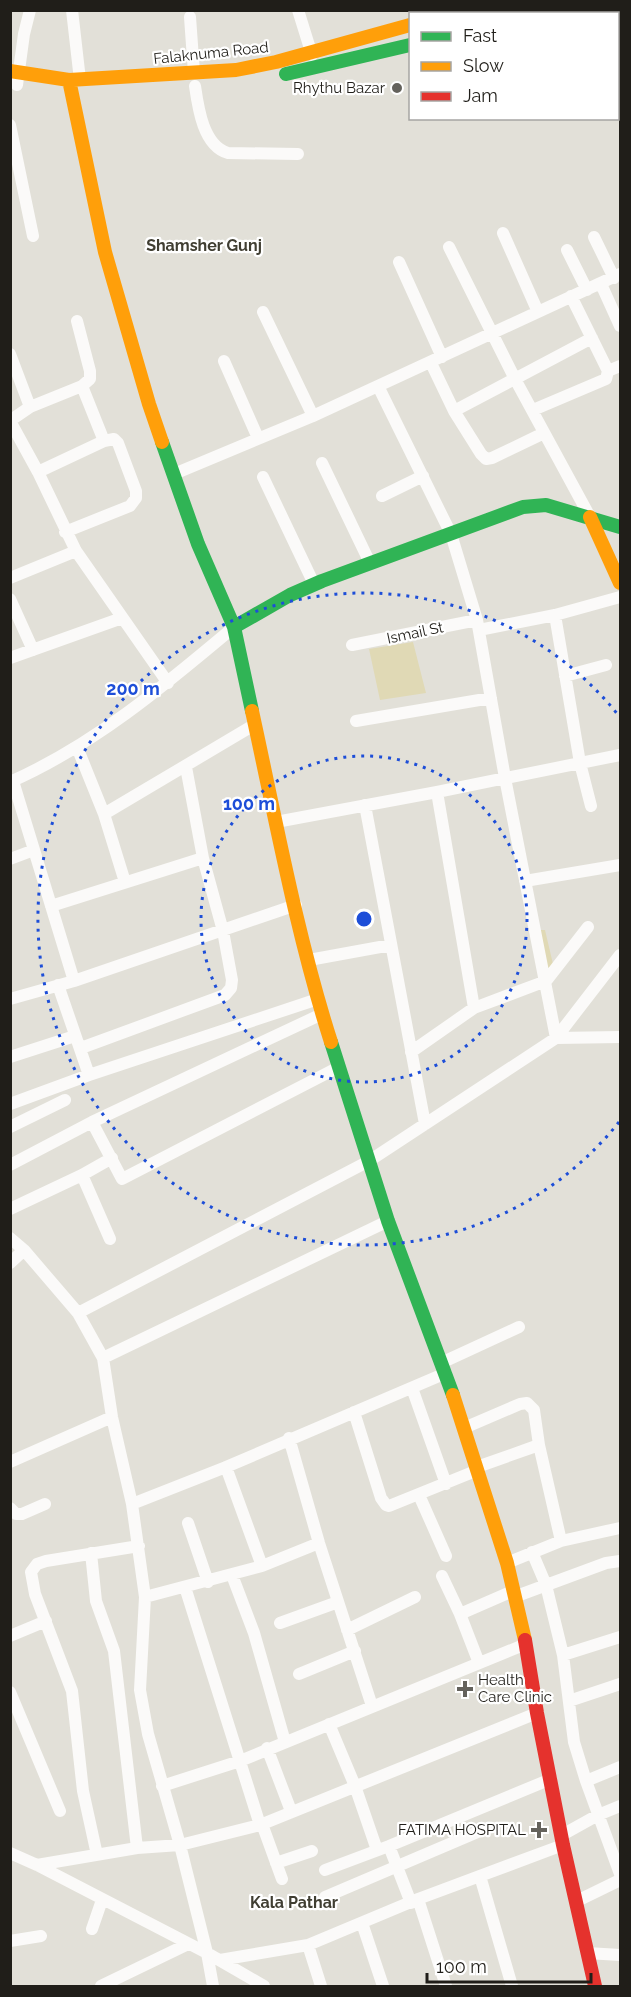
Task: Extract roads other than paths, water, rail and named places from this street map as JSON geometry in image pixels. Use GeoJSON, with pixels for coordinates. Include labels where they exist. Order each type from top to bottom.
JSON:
{"type":"FeatureCollection","features":[{"type":"Feature","properties":{"kind":"main road"},"geometry":{"type":"LineString","coordinates":[[550,12],[574,10]]}},
{"type":"Feature","properties":{"kind":"main road","name":"Falaknuma Road"},"geometry":{"type":"LineString","coordinates":[[171,88],[409,26]]}},
{"type":"Feature","properties":{"kind":"main road","name":"Falaknuma Road"},"geometry":{"type":"LineString","coordinates":[[271,78],[409,45]]}},
{"type":"Feature","properties":{"kind":"main road","name":"Falaknuma Road"},"geometry":{"type":"LineString","coordinates":[[14,78],[74,85],[195,80],[214,85]]}},
{"type":"Feature","properties":{"kind":"main road","name":"Falaknuma Road"},"geometry":{"type":"LineString","coordinates":[[74,85],[88,93]]}},
{"type":"Feature","properties":{"kind":"main road"},"geometry":{"type":"LineString","coordinates":[[74,85],[105,252],[149,404],[198,544],[234,627],[276,822],[322,1014],[388,1221],[464,1428],[507,1563],[526,1644],[562,1840],[595,1986]]}},
{"type":"Feature","properties":{"kind":"main road"},"geometry":{"type":"LineString","coordinates":[[234,627],[314,584],[523,507],[546,505],[621,527]]}},
{"type":"Feature","properties":{"kind":"main road"},"geometry":{"type":"LineString","coordinates":[[590,517],[621,583]]}},
{"type":"Feature","properties":{"kind":"street"},"geometry":{"type":"LineString","coordinates":[[14,78],[30,10]]}},
{"type":"Feature","properties":{"kind":"street"},"geometry":{"type":"LineString","coordinates":[[72,10],[74,85]]}},
{"type":"Feature","properties":{"kind":"street"},"geometry":{"type":"LineString","coordinates":[[298,10],[300,23],[312,52],[312,68]]}},
{"type":"Feature","properties":{"kind":"street"},"geometry":{"type":"LineString","coordinates":[[190,17],[200,119],[207,134],[220,150],[228,153],[298,154]]}},
{"type":"Feature","properties":{"kind":"street"},"geometry":{"type":"LineString","coordinates":[[10,124],[33,236]]}},
{"type":"Feature","properties":{"kind":"street"},"geometry":{"type":"LineString","coordinates":[[503,233],[538,312]]}},
{"type":"Feature","properties":{"kind":"street"},"geometry":{"type":"LineString","coordinates":[[174,474],[313,416],[617,276],[594,237]]}},
{"type":"Feature","properties":{"kind":"street"},"geometry":{"type":"LineString","coordinates":[[449,247],[515,379],[590,517]]}},
{"type":"Feature","properties":{"kind":"street"},"geometry":{"type":"LineString","coordinates":[[567,250],[587,290]]}},
{"type":"Feature","properties":{"kind":"street"},"geometry":{"type":"LineString","coordinates":[[399,262],[442,357]]}},
{"type":"Feature","properties":{"kind":"street"},"geometry":{"type":"LineString","coordinates":[[601,284],[621,326]]}},
{"type":"Feature","properties":{"kind":"street"},"geometry":{"type":"LineString","coordinates":[[533,411],[606,379],[608,371],[571,296]]}},
{"type":"Feature","properties":{"kind":"street"},"geometry":{"type":"LineString","coordinates":[[263,312],[313,416]]}},
{"type":"Feature","properties":{"kind":"street"},"geometry":{"type":"LineString","coordinates":[[77,321],[91,376],[88,382],[30,407],[11,420],[76,551],[168,683]]}},
{"type":"Feature","properties":{"kind":"street"},"geometry":{"type":"LineString","coordinates":[[454,411],[592,338]]}},
{"type":"Feature","properties":{"kind":"street"},"geometry":{"type":"LineString","coordinates":[[10,354],[30,407]]}},
{"type":"Feature","properties":{"kind":"street"},"geometry":{"type":"LineString","coordinates":[[224,361],[258,438]]}},
{"type":"Feature","properties":{"kind":"street"},"geometry":{"type":"LineString","coordinates":[[430,363],[454,411],[486,459],[544,433]]}},
{"type":"Feature","properties":{"kind":"street"},"geometry":{"type":"LineString","coordinates":[[608,371],[621,366]]}},
{"type":"Feature","properties":{"kind":"street"},"geometry":{"type":"LineString","coordinates":[[82,386],[104,441]]}},
{"type":"Feature","properties":{"kind":"street"},"geometry":{"type":"LineString","coordinates":[[378,386],[451,534],[478,625],[505,778],[556,1038]]}},
{"type":"Feature","properties":{"kind":"street"},"geometry":{"type":"LineString","coordinates":[[38,472],[104,441],[114,440],[118,443],[136,491],[136,498],[130,506],[65,532]]}},
{"type":"Feature","properties":{"kind":"street"},"geometry":{"type":"LineString","coordinates":[[322,463],[370,563]]}},
{"type":"Feature","properties":{"kind":"street"},"geometry":{"type":"LineString","coordinates":[[382,496],[423,476]]}},
{"type":"Feature","properties":{"kind":"street"},"geometry":{"type":"LineString","coordinates":[[263,477],[314,584]]}},
{"type":"Feature","properties":{"kind":"street"},"geometry":{"type":"LineString","coordinates":[[10,578],[76,551]]}},
{"type":"Feature","properties":{"kind":"street","name":"Ismail St"},"geometry":{"type":"LineString","coordinates":[[352,645],[555,615],[621,597]]}},
{"type":"Feature","properties":{"kind":"street"},"geometry":{"type":"LineString","coordinates":[[10,599],[33,650]]}},
{"type":"Feature","properties":{"kind":"street"},"geometry":{"type":"LineString","coordinates":[[555,615],[580,763],[591,806]]}},
{"type":"Feature","properties":{"kind":"street"},"geometry":{"type":"LineString","coordinates":[[10,658],[123,618]]}},
{"type":"Feature","properties":{"kind":"street"},"geometry":{"type":"LineString","coordinates":[[74,981],[12,782],[78,747],[168,683],[234,627]]}},
{"type":"Feature","properties":{"kind":"street"},"geometry":{"type":"LineString","coordinates":[[565,676],[606,665]]}},
{"type":"Feature","properties":{"kind":"street"},"geometry":{"type":"LineString","coordinates":[[356,721],[491,698]]}},
{"type":"Feature","properties":{"kind":"street"},"geometry":{"type":"LineString","coordinates":[[104,814],[186,767],[254,724]]}},
{"type":"Feature","properties":{"kind":"street"},"geometry":{"type":"LineString","coordinates":[[78,747],[104,814],[125,882]]}},
{"type":"Feature","properties":{"kind":"street"},"geometry":{"type":"LineString","coordinates":[[276,822],[621,755]]}},
{"type":"Feature","properties":{"kind":"street"},"geometry":{"type":"LineString","coordinates":[[81,1048],[225,995],[231,988],[232,980],[223,931],[203,858],[186,767]]}},
{"type":"Feature","properties":{"kind":"street"},"geometry":{"type":"LineString","coordinates":[[437,792],[474,1008]]}},
{"type":"Feature","properties":{"kind":"street"},"geometry":{"type":"LineString","coordinates":[[365,805],[425,1124]]}},
{"type":"Feature","properties":{"kind":"street"},"geometry":{"type":"LineString","coordinates":[[10,859],[34,850]]}},
{"type":"Feature","properties":{"kind":"street"},"geometry":{"type":"LineString","coordinates":[[51,906],[203,858]]}},
{"type":"Feature","properties":{"kind":"street"},"geometry":{"type":"LineString","coordinates":[[525,881],[621,865]]}},
{"type":"Feature","properties":{"kind":"street"},"geometry":{"type":"LineString","coordinates":[[11,996],[74,981],[296,905]]}},
{"type":"Feature","properties":{"kind":"street"},"geometry":{"type":"LineString","coordinates":[[411,1052],[474,1008],[546,981],[588,927]]}},
{"type":"Feature","properties":{"kind":"street"},"geometry":{"type":"LineString","coordinates":[[309,960],[391,945]]}},
{"type":"Feature","properties":{"kind":"street"},"geometry":{"type":"LineString","coordinates":[[78,1312],[369,1161],[556,1038],[621,955]]}},
{"type":"Feature","properties":{"kind":"street"},"geometry":{"type":"LineString","coordinates":[[58,985],[89,1075]]}},
{"type":"Feature","properties":{"kind":"street"},"geometry":{"type":"LineString","coordinates":[[10,1104],[89,1075],[318,999]]}},
{"type":"Feature","properties":{"kind":"street"},"geometry":{"type":"LineString","coordinates":[[10,1165],[92,1122],[322,1014]]}},
{"type":"Feature","properties":{"kind":"street"},"geometry":{"type":"LineString","coordinates":[[10,1057],[75,1036]]}},
{"type":"Feature","properties":{"kind":"street"},"geometry":{"type":"LineString","coordinates":[[556,1038],[621,1037]]}},
{"type":"Feature","properties":{"kind":"street"},"geometry":{"type":"LineString","coordinates":[[92,1122],[122,1179],[339,1067]]}},
{"type":"Feature","properties":{"kind":"street"},"geometry":{"type":"LineString","coordinates":[[10,1127],[65,1100]]}},
{"type":"Feature","properties":{"kind":"street"},"geometry":{"type":"LineString","coordinates":[[10,1209],[112,1158]]}},
{"type":"Feature","properties":{"kind":"street"},"geometry":{"type":"LineString","coordinates":[[82,1175],[110,1239]]}},
{"type":"Feature","properties":{"kind":"street"},"geometry":{"type":"LineString","coordinates":[[103,1358],[388,1221]]}},
{"type":"Feature","properties":{"kind":"street"},"geometry":{"type":"LineString","coordinates":[[10,1238],[24,1250],[78,1312],[103,1358],[112,1418],[132,1504],[145,1597],[140,1690],[148,1734],[180,1845],[213,1986]]}},
{"type":"Feature","properties":{"kind":"street"},"geometry":{"type":"LineString","coordinates":[[10,1263],[24,1250]]}},
{"type":"Feature","properties":{"kind":"street"},"geometry":{"type":"LineString","coordinates":[[132,1504],[412,1388],[443,1368],[519,1327]]}},
{"type":"Feature","properties":{"kind":"street"},"geometry":{"type":"LineString","coordinates":[[412,1388],[446,1484]]}},
{"type":"Feature","properties":{"kind":"street"},"geometry":{"type":"LineString","coordinates":[[464,1428],[526,1403],[534,1410],[539,1445],[561,1541]]}},
{"type":"Feature","properties":{"kind":"street"},"geometry":{"type":"LineString","coordinates":[[354,1412],[381,1498],[389,1506],[446,1484],[477,1468],[539,1445]]}},
{"type":"Feature","properties":{"kind":"street"},"geometry":{"type":"LineString","coordinates":[[10,1462],[112,1418]]}},
{"type":"Feature","properties":{"kind":"street"},"geometry":{"type":"LineString","coordinates":[[290,1438],[319,1543],[372,1706]]}},
{"type":"Feature","properties":{"kind":"street"},"geometry":{"type":"LineString","coordinates":[[226,1467],[262,1566]]}},
{"type":"Feature","properties":{"kind":"street"},"geometry":{"type":"LineString","coordinates":[[419,1495],[446,1556]]}},
{"type":"Feature","properties":{"kind":"street"},"geometry":{"type":"LineString","coordinates":[[10,1508],[16,1514],[22,1514],[45,1504]]}},
{"type":"Feature","properties":{"kind":"street"},"geometry":{"type":"LineString","coordinates":[[188,1522],[208,1582]]}},
{"type":"Feature","properties":{"kind":"street"},"geometry":{"type":"LineString","coordinates":[[507,1563],[561,1541],[621,1528]]}},
{"type":"Feature","properties":{"kind":"street"},"geometry":{"type":"LineString","coordinates":[[145,1597],[262,1566],[319,1543]]}},
{"type":"Feature","properties":{"kind":"street"},"geometry":{"type":"LineString","coordinates":[[97,1855],[83,1791],[72,1691],[30,1577],[33,1568],[46,1561],[139,1546]]}},
{"type":"Feature","properties":{"kind":"street"},"geometry":{"type":"LineString","coordinates":[[532,1552],[546,1585],[563,1655],[574,1742],[598,1815],[621,1874]]}},
{"type":"Feature","properties":{"kind":"street"},"geometry":{"type":"LineString","coordinates":[[91,1553],[96,1601],[114,1651],[137,1848]]}},
{"type":"Feature","properties":{"kind":"street"},"geometry":{"type":"LineString","coordinates":[[460,1614],[606,1563],[621,1561]]}},
{"type":"Feature","properties":{"kind":"street"},"geometry":{"type":"LineString","coordinates":[[232,1575],[254,1633],[285,1742]]}},
{"type":"Feature","properties":{"kind":"street"},"geometry":{"type":"LineString","coordinates":[[442,1576],[479,1663]]}},
{"type":"Feature","properties":{"kind":"street"},"geometry":{"type":"LineString","coordinates":[[185,1587],[240,1761],[282,1880]]}},
{"type":"Feature","properties":{"kind":"street"},"geometry":{"type":"LineString","coordinates":[[347,1630],[415,1597]]}},
{"type":"Feature","properties":{"kind":"street"},"geometry":{"type":"LineString","coordinates":[[280,1623],[338,1602]]}},
{"type":"Feature","properties":{"kind":"street"},"geometry":{"type":"LineString","coordinates":[[10,1636],[46,1621]]}},
{"type":"Feature","properties":{"kind":"street"},"geometry":{"type":"LineString","coordinates":[[563,1655],[621,1637]]}},
{"type":"Feature","properties":{"kind":"street"},"geometry":{"type":"LineString","coordinates":[[162,1786],[240,1761],[267,1748],[526,1644]]}},
{"type":"Feature","properties":{"kind":"street"},"geometry":{"type":"LineString","coordinates":[[299,1674],[355,1651]]}},
{"type":"Feature","properties":{"kind":"street"},"geometry":{"type":"LineString","coordinates":[[569,1701],[621,1684]]}},
{"type":"Feature","properties":{"kind":"street"},"geometry":{"type":"LineString","coordinates":[[10,1692],[60,1811]]}},
{"type":"Feature","properties":{"kind":"street"},"geometry":{"type":"LineString","coordinates":[[37,1865],[137,1848],[180,1845],[261,1824],[537,1713]]}},
{"type":"Feature","properties":{"kind":"street"},"geometry":{"type":"LineString","coordinates":[[329,1724],[383,1848],[397,1867],[414,1901],[446,1986]]}},
{"type":"Feature","properties":{"kind":"street"},"geometry":{"type":"LineString","coordinates":[[267,1748],[291,1811]]}},
{"type":"Feature","properties":{"kind":"street"},"geometry":{"type":"LineString","coordinates":[[586,1781],[621,1767]]}},
{"type":"Feature","properties":{"kind":"street"},"geometry":{"type":"LineString","coordinates":[[325,1870],[551,1779]]}},
{"type":"Feature","properties":{"kind":"street"},"geometry":{"type":"LineString","coordinates":[[220,1960],[308,1945],[480,1876],[562,1840],[598,1815],[621,1806]]}},
{"type":"Feature","properties":{"kind":"street"},"geometry":{"type":"LineString","coordinates":[[326,1898],[480,1831]]}},
{"type":"Feature","properties":{"kind":"street"},"geometry":{"type":"LineString","coordinates":[[276,1863],[312,1851]]}},
{"type":"Feature","properties":{"kind":"street"},"geometry":{"type":"LineString","coordinates":[[11,1852],[207,1953],[264,1986]]}},
{"type":"Feature","properties":{"kind":"street"},"geometry":{"type":"LineString","coordinates":[[480,1876],[513,1986]]}},
{"type":"Feature","properties":{"kind":"street"},"geometry":{"type":"LineString","coordinates":[[577,1901],[621,1880]]}},
{"type":"Feature","properties":{"kind":"street"},"geometry":{"type":"LineString","coordinates":[[92,1929],[102,1900]]}},
{"type":"Feature","properties":{"kind":"street"},"geometry":{"type":"LineString","coordinates":[[362,1923],[383,1986]]}},
{"type":"Feature","properties":{"kind":"street"},"geometry":{"type":"LineString","coordinates":[[10,1941],[41,1936]]}},
{"type":"Feature","properties":{"kind":"street"},"geometry":{"type":"LineString","coordinates":[[109,1984],[188,1944]]}},
{"type":"Feature","properties":{"kind":"street"},"geometry":{"type":"LineString","coordinates":[[308,1945],[321,1986]]}},
{"type":"Feature","properties":{"kind":"street"},"geometry":{"type":"LineString","coordinates":[[587,1953],[621,1955]]}},
{"type":"Feature","properties":{"kind":"place","name":"Rhythu Bazar"},"geometry":{"type":"Point","coordinates":[397,88]}},
{"type":"Feature","properties":{"kind":"place","name":"Health Care Clinic"},"geometry":{"type":"Point","coordinates":[465,1689]}},
{"type":"Feature","properties":{"kind":"place","name":"FATIMA HOSPITAL"},"geometry":{"type":"Point","coordinates":[539,1830]}},
{"type":"Feature","properties":{"kind":"district","name":"Shamsher Gunj"},"geometry":{"type":"Point","coordinates":[204,245]}},
{"type":"Feature","properties":{"kind":"district","name":"Kala Pathar"},"geometry":{"type":"Point","coordinates":[294,1902]}}]}
